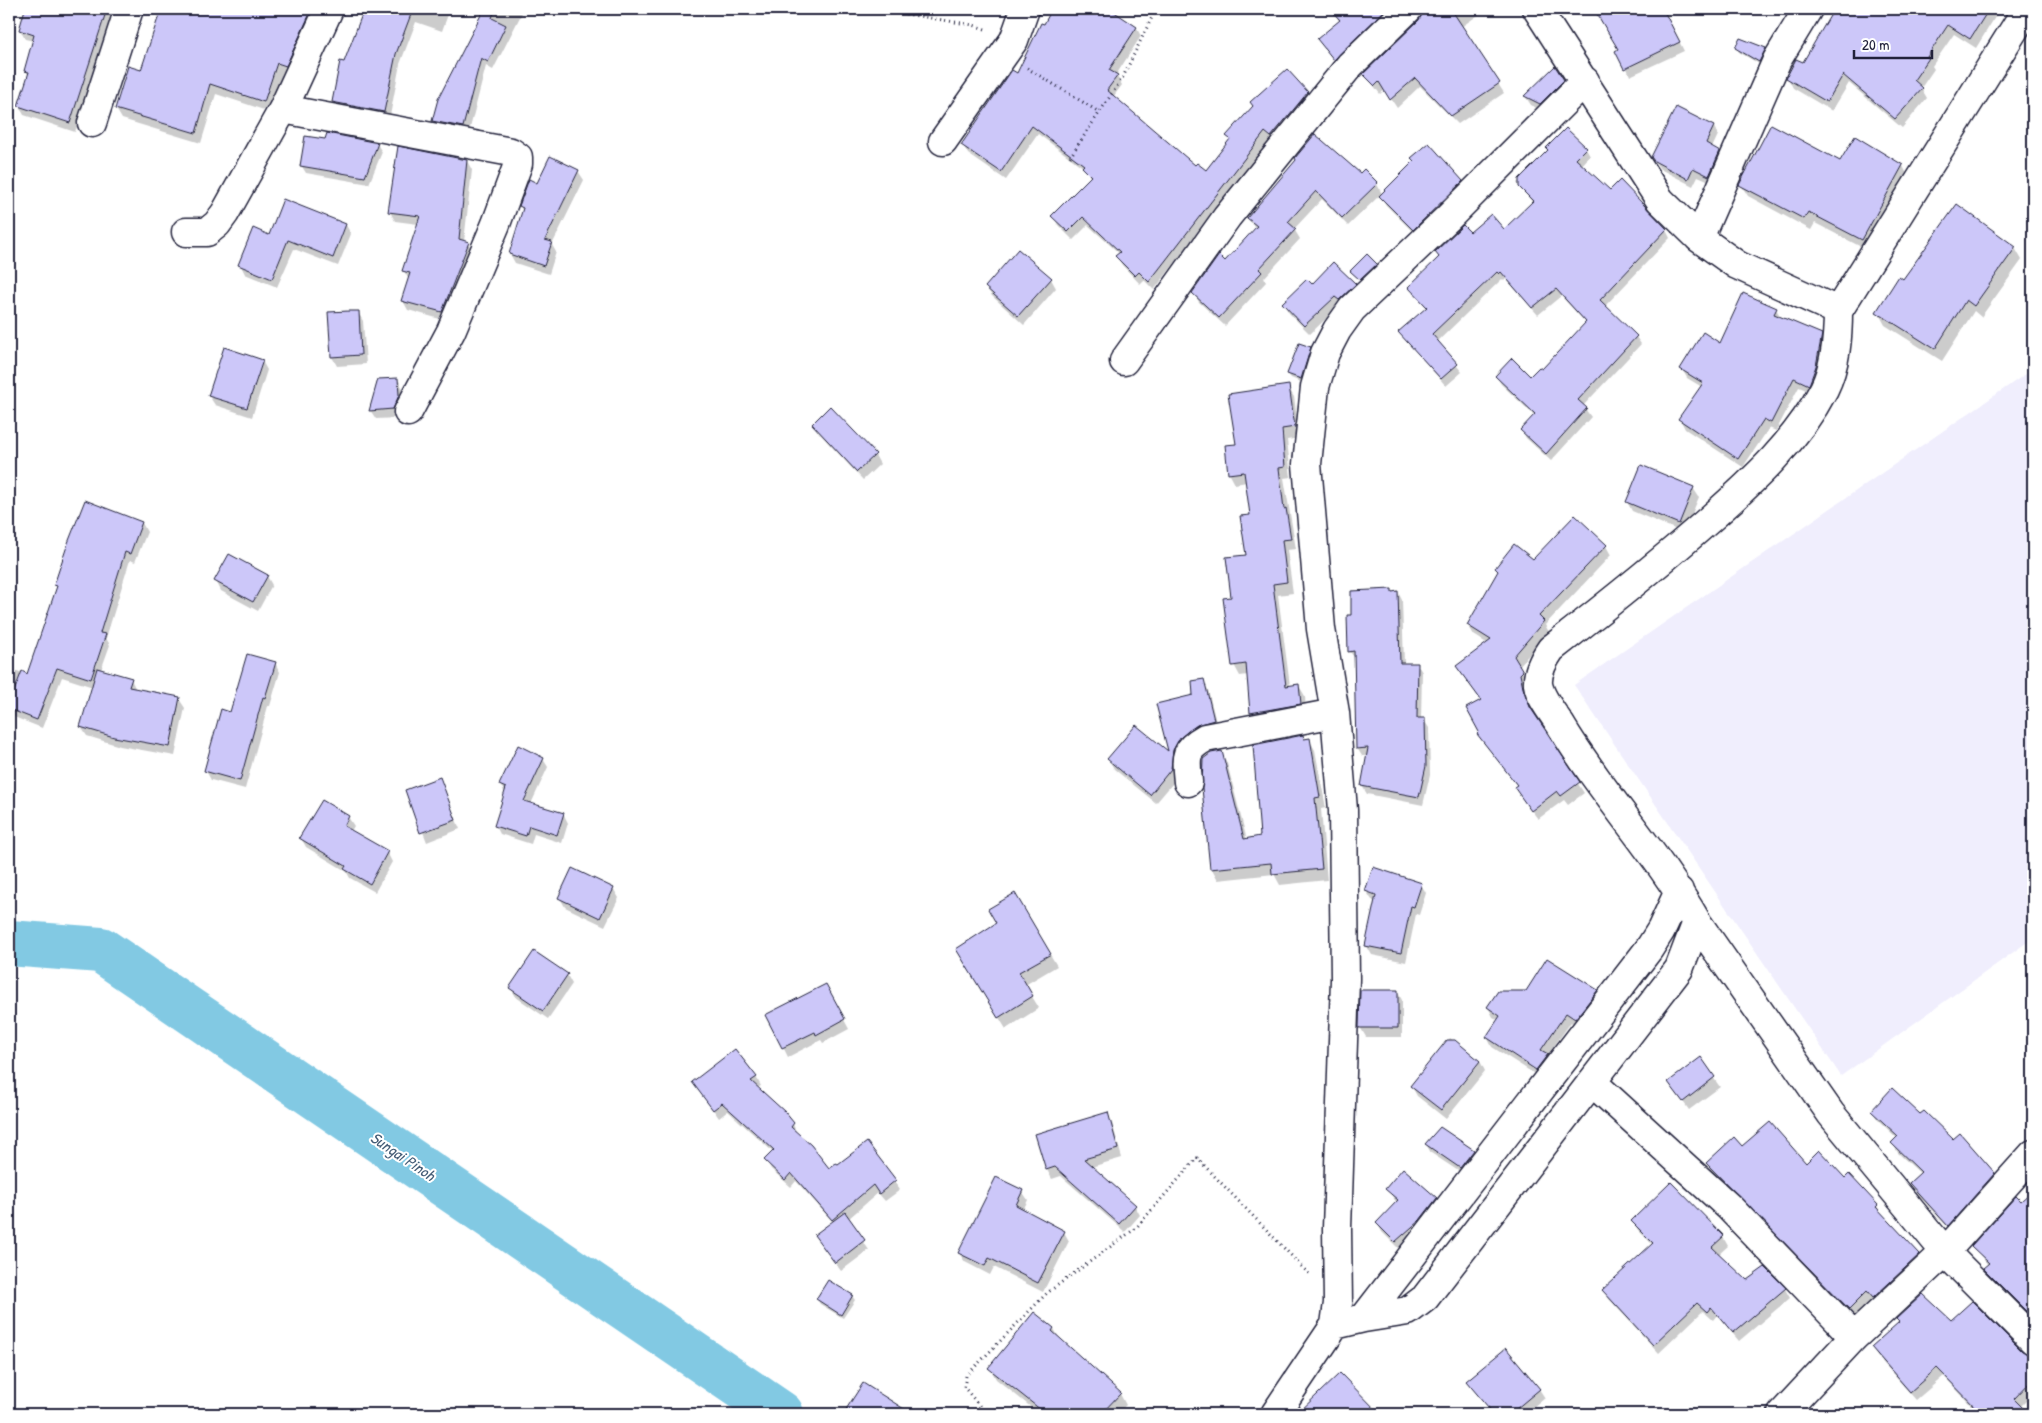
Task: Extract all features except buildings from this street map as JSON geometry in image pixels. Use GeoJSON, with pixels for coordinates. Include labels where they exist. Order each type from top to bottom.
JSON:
{"type":"FeatureCollection","features":[{"type":"Feature","properties":{"kind":"street"},"geometry":{"type":"LineString","coordinates":[[92,123],[129,9]]}},
{"type":"Feature","properties":{"kind":"street"},"geometry":{"type":"LineString","coordinates":[[186,232],[207,232],[217,224],[284,109],[329,9]]}},
{"type":"Feature","properties":{"kind":"street"},"geometry":{"type":"LineString","coordinates":[[943,141],[1009,47],[1025,9]]}},
{"type":"Feature","properties":{"kind":"street"},"geometry":{"type":"LineString","coordinates":[[1124,360],[1226,217],[1350,65],[1408,9]]}},
{"type":"Feature","properties":{"kind":"street"},"geometry":{"type":"LineString","coordinates":[[1537,9],[1660,200],[1699,238],[1737,265],[1838,311]]}},
{"type":"Feature","properties":{"kind":"street"},"geometry":{"type":"LineString","coordinates":[[1699,238],[1777,60],[1808,9]]}},
{"type":"Feature","properties":{"kind":"street"},"geometry":{"type":"LineString","coordinates":[[2027,9],[1838,311],[1839,342],[1825,388],[1786,446],[1758,477],[1699,529],[1628,590],[1551,649],[1542,662],[1538,684],[1543,696],[1574,747],[1679,891],[1697,922],[1831,1114],[1945,1252],[2033,1340]]}},
{"type":"Feature","properties":{"kind":"street"},"geometry":{"type":"LineString","coordinates":[[1275,1414],[1337,1314],[1337,1229],[1345,979],[1343,810],[1335,713],[1321,629],[1308,464],[1315,387],[1325,353],[1337,330],[1352,309],[1448,218],[1585,81]]}},
{"type":"Feature","properties":{"kind":"street"},"geometry":{"type":"LineString","coordinates":[[284,109],[510,152],[518,157],[518,164],[496,224],[451,331],[408,412]]}},
{"type":"Feature","properties":{"kind":"street"},"geometry":{"type":"LineString","coordinates":[[1188,782],[1186,758],[1192,746],[1205,738],[1335,713]]}},
{"type":"Feature","properties":{"kind":"street"},"geometry":{"type":"LineString","coordinates":[[1364,1318],[1649,949],[1661,930],[1679,891]]}},
{"type":"Feature","properties":{"kind":"street"},"geometry":{"type":"LineString","coordinates":[[1337,1314],[1364,1318],[1408,1311],[1425,1298],[1679,969],[1697,922]]}},
{"type":"Feature","properties":{"kind":"street"},"geometry":{"type":"LineString","coordinates":[[1592,1082],[1729,1207],[1854,1338]]}},
{"type":"Feature","properties":{"kind":"street"},"geometry":{"type":"LineString","coordinates":[[1782,1414],[1854,1338],[1945,1252],[2033,1154]]}},
{"type":"Feature","properties":{"kind":"path"},"geometry":{"type":"LineString","coordinates":[[876,9],[973,25],[1009,47],[1099,112]]}},
{"type":"Feature","properties":{"kind":"path"},"geometry":{"type":"LineString","coordinates":[[1070,157],[1123,77],[1156,9]]}},
{"type":"Feature","properties":{"kind":"path"},"geometry":{"type":"LineString","coordinates":[[986,1414],[964,1387],[966,1376],[1047,1293],[1136,1228],[1197,1158],[1337,1314]]}},
{"type":"Feature","properties":{"kind":"shaded area"},"geometry":{"type":"Polygon","coordinates":[[[2033,369],[2033,938],[1841,1076],[1574,685],[2033,369]]]}},
{"type":"Feature","properties":{"kind":"waterway","name":"Sungai Pinoh"},"geometry":{"type":"LineString","coordinates":[[9,943],[101,950],[781,1414]]}}]}
